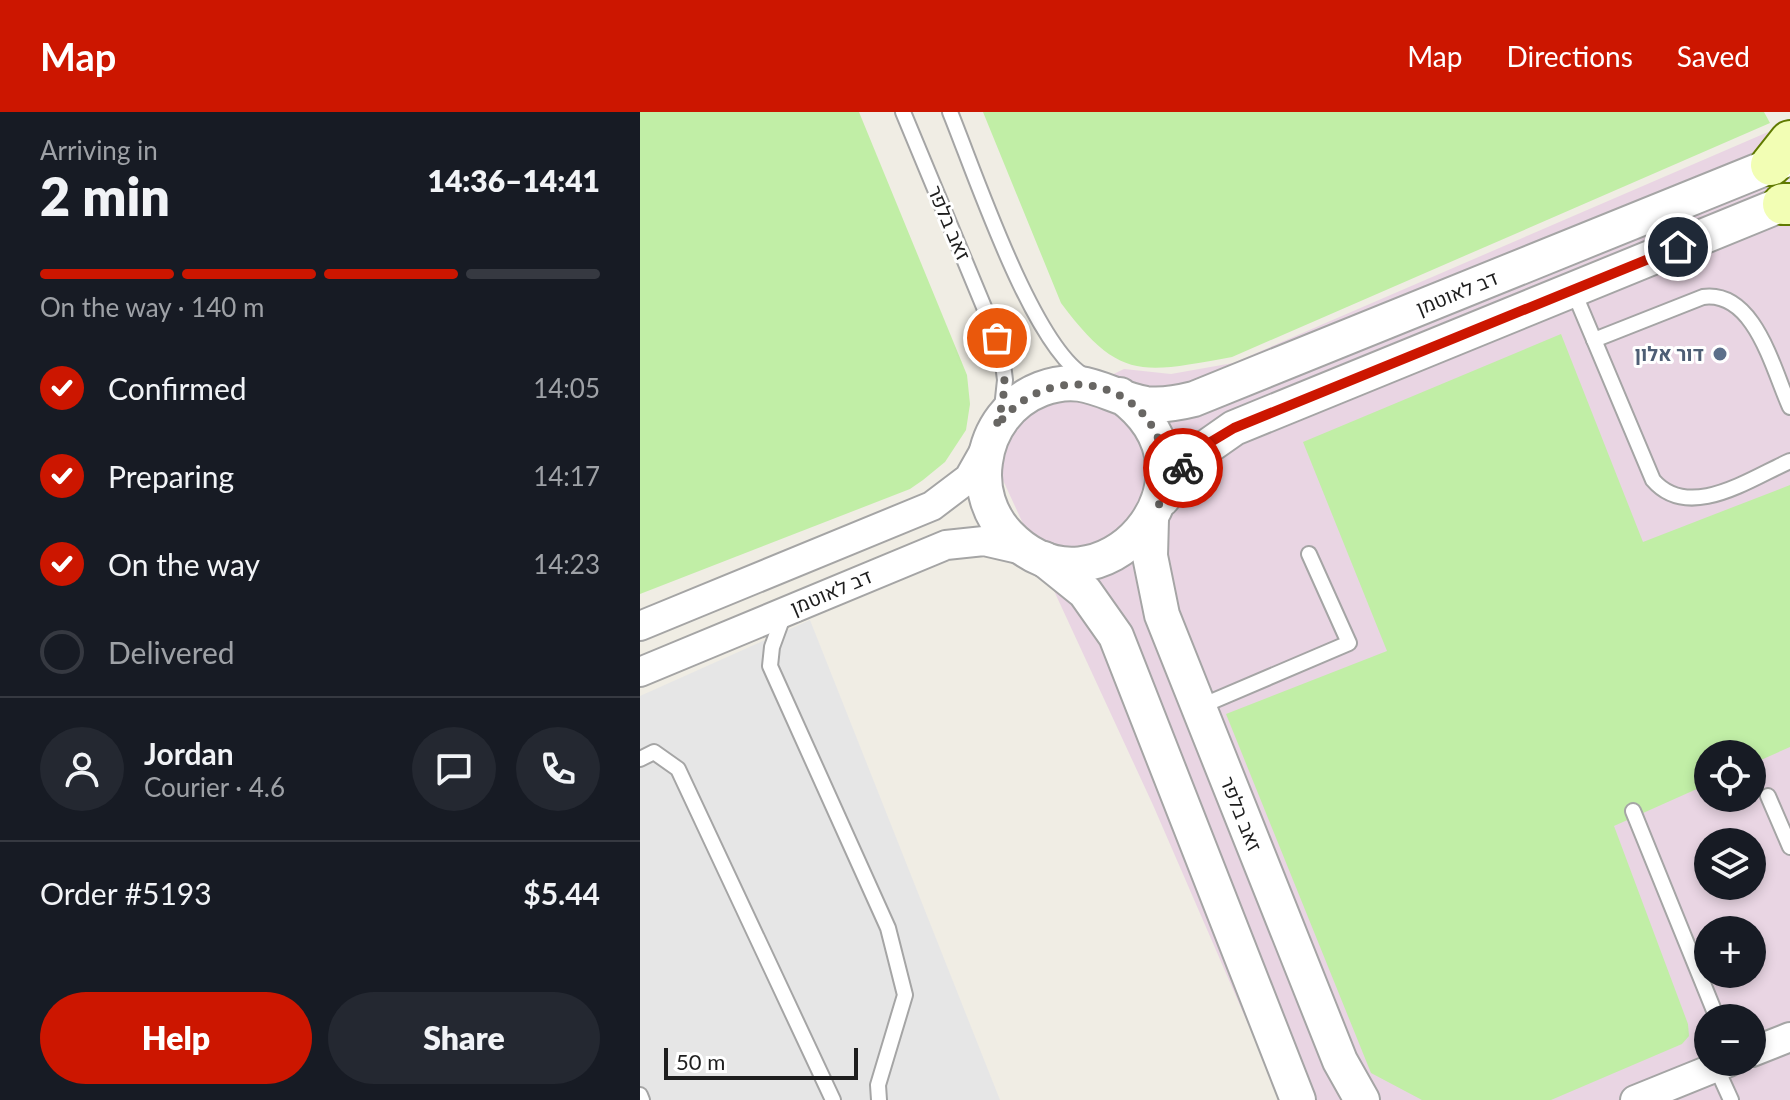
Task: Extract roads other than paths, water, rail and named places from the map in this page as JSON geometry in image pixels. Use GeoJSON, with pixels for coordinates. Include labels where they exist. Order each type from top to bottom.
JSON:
{"type":"FeatureCollection","features":[{"type":"Feature","properties":{"kind":"street","name":"דב לאוטמן"},"geometry":{"type":"LineString","coordinates":[[1114,392],[1156,405],[1203,396],[1784,155]]}},
{"type":"Feature","properties":{"kind":"street","name":"דב לאוטמן"},"geometry":{"type":"LineString","coordinates":[[1154,512],[1187,464],[1226,433],[1788,203]]}},
{"type":"Feature","properties":{"kind":"street"},"geometry":{"type":"LineString","coordinates":[[1034,554],[1068,563],[1109,556],[1132,541],[1154,512],[1164,465],[1157,438],[1143,414],[1114,392],[1066,383],[1039,389],[1015,404],[993,433],[984,481],[990,508],[1005,532],[1034,554],[1085,592],[1116,636],[1298,1100]]}},
{"type":"Feature","properties":{"kind":"street","name":"דב לאוטמן"},"geometry":{"type":"LineString","coordinates":[[640,626],[942,501],[969,478],[993,433]]}},
{"type":"Feature","properties":{"kind":"street","name":"זאב בלפר"},"geometry":{"type":"LineString","coordinates":[[1154,512],[1150,556],[1154,587],[1340,1061],[1362,1100]]}},
{"type":"Feature","properties":{"kind":"street","name":"דב לאוטמן"},"geometry":{"type":"LineString","coordinates":[[640,672],[956,543],[992,542],[1034,554]]}},
{"type":"Feature","properties":{"kind":"street"},"geometry":{"type":"LineString","coordinates":[[1766,1046],[1790,1037]]}},
{"type":"Feature","properties":{"kind":"street"},"geometry":{"type":"LineString","coordinates":[[1650,1097],[1697,1076]]}},
{"type":"Feature","properties":{"kind":"lane","name":"זאב בלפר"},"geometry":{"type":"LineString","coordinates":[[903,112],[1001,348],[1005,391],[993,433]]}},
{"type":"Feature","properties":{"kind":"lane"},"geometry":{"type":"LineString","coordinates":[[950,112],[1046,336],[1077,372],[1114,392]]}},
{"type":"Feature","properties":{"kind":"lane"},"geometry":{"type":"LineString","coordinates":[[1573,290],[1653,480],[1662,489],[1687,498],[1708,496],[1790,461]]}},
{"type":"Feature","properties":{"kind":"lane"},"geometry":{"type":"LineString","coordinates":[[1594,340],[1703,297],[1718,295],[1730,300],[1751,322],[1790,407]]}},
{"type":"Feature","properties":{"kind":"lane"},"geometry":{"type":"LineString","coordinates":[[1199,707],[1349,643],[1309,554]]}},
{"type":"Feature","properties":{"kind":"lane"},"geometry":{"type":"LineString","coordinates":[[784,612],[772,647],[770,666],[888,928],[905,995],[878,1085],[879,1100]]}},
{"type":"Feature","properties":{"kind":"lane"},"geometry":{"type":"LineString","coordinates":[[640,759],[654,752],[678,769],[833,1100]]}},
{"type":"Feature","properties":{"kind":"lane"},"geometry":{"type":"LineString","coordinates":[[1768,796],[1790,847]]}},
{"type":"Feature","properties":{"kind":"lane"},"geometry":{"type":"LineString","coordinates":[[1633,811],[1711,1004]]}},
{"type":"Feature","properties":{"kind":"lane"},"geometry":{"type":"LineString","coordinates":[[1725,1076],[1731,1100]]}},
{"type":"Feature","properties":{"kind":"place","name":"דור אלון"},"geometry":{"type":"Point","coordinates":[1720,354]}}]}
